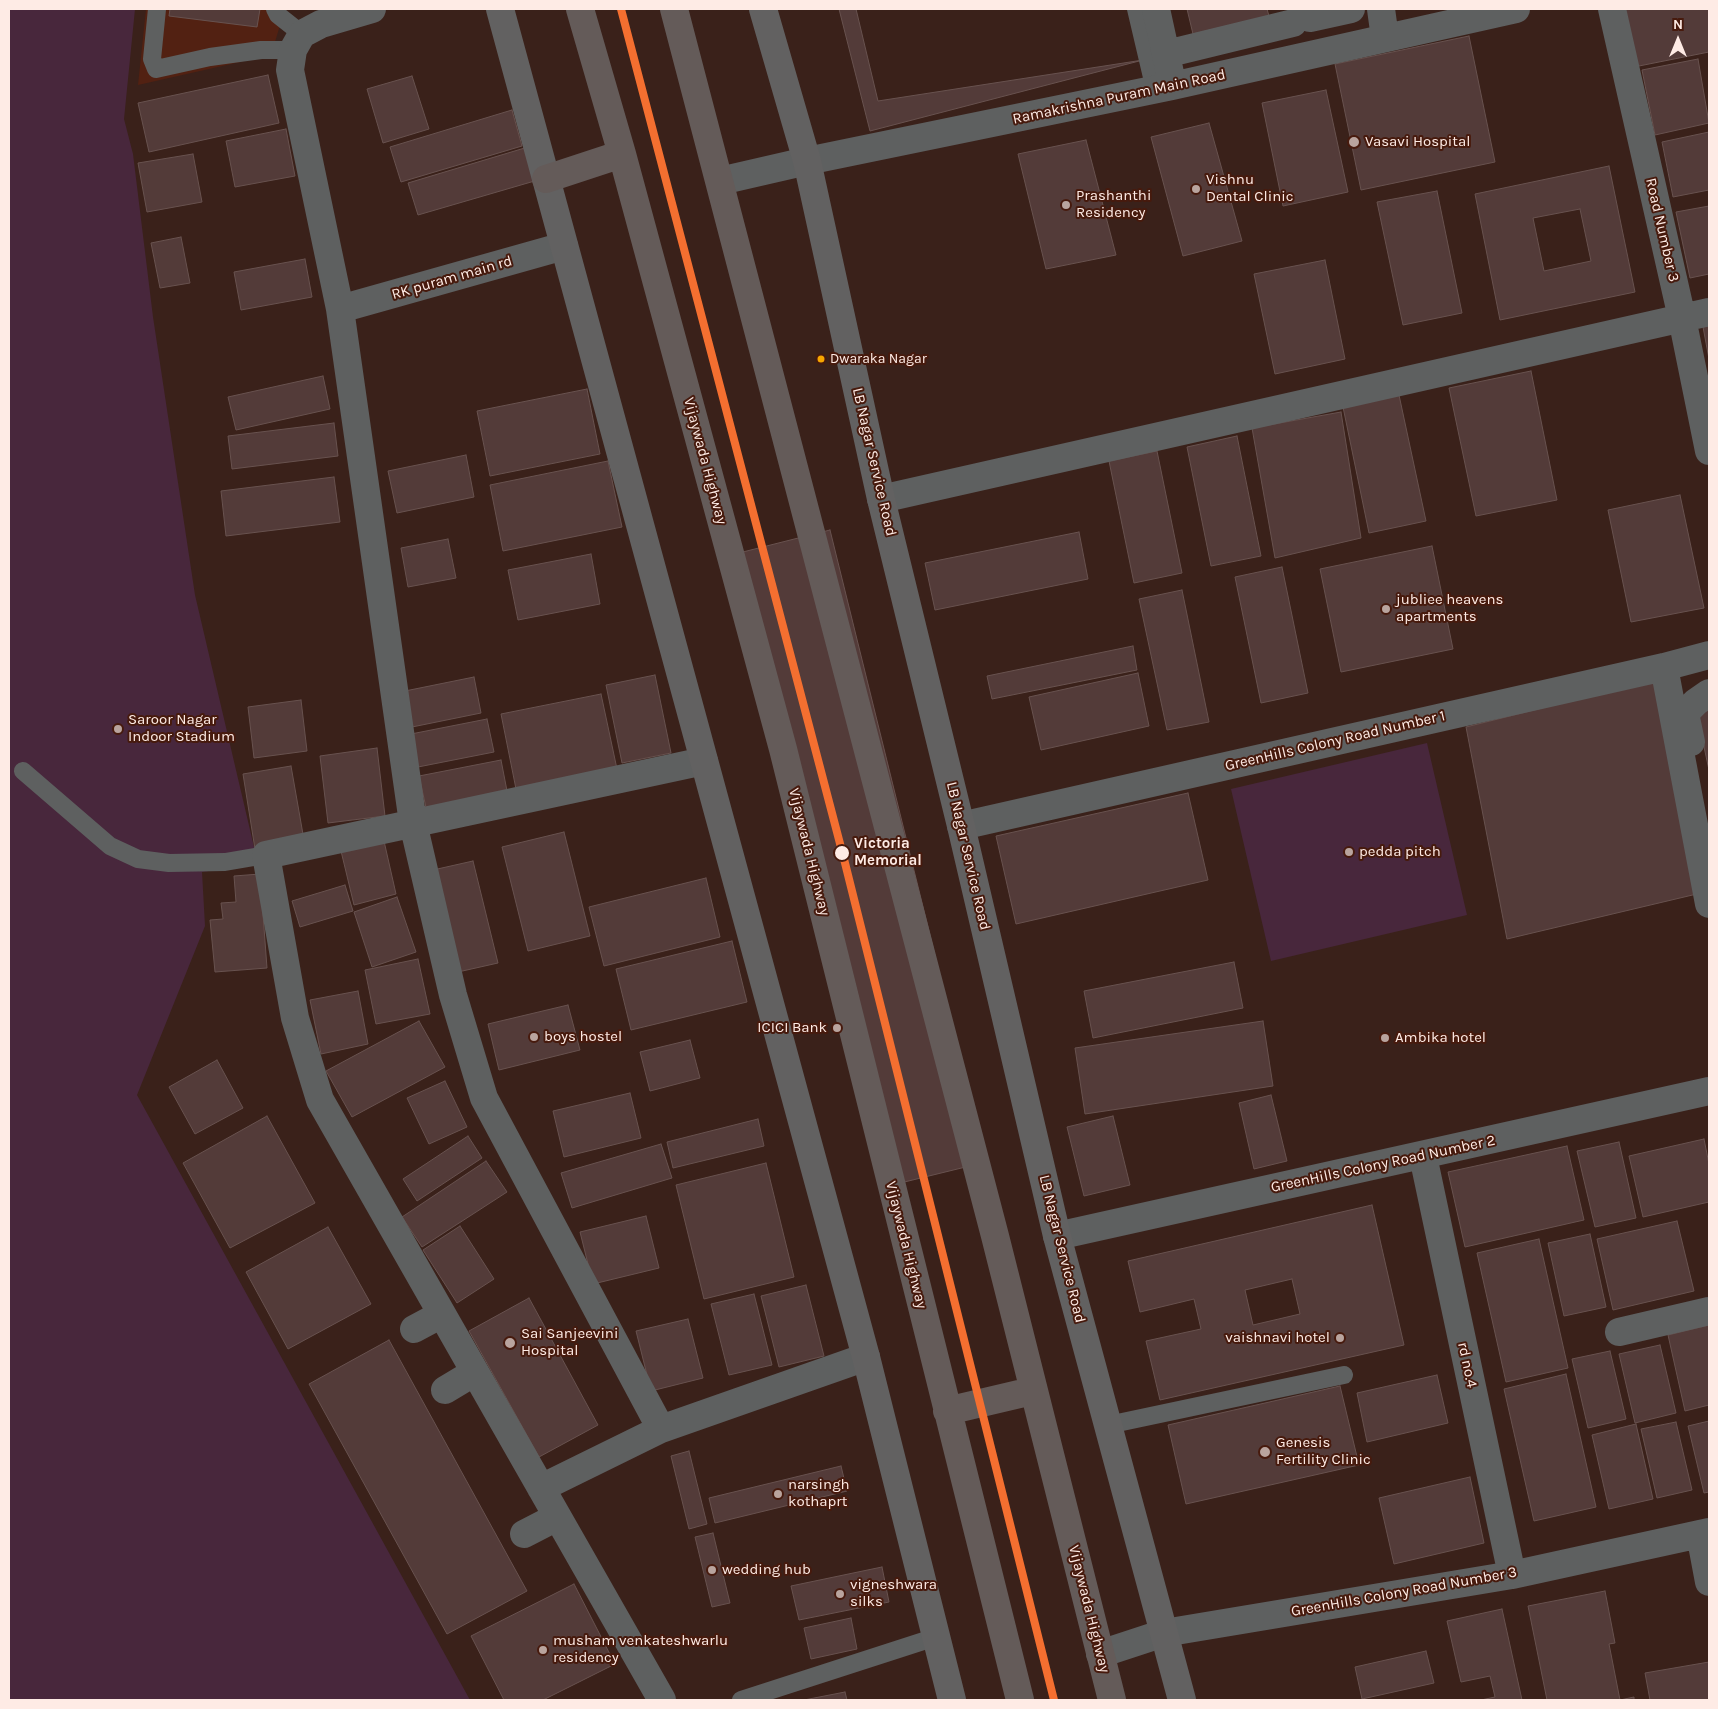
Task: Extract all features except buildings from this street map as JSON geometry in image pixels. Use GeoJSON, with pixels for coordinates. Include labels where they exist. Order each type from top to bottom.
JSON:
{"type":"FeatureCollection","features":[{"type":"Feature","properties":{"kind":"highway","name":"Vijaywada Highway"},"geometry":{"type":"LineString","coordinates":[[580,9],[622,154],[783,749],[1020,1700]]}},
{"type":"Feature","properties":{"kind":"highway","name":"Vijaywada Highway"},"geometry":{"type":"LineString","coordinates":[[674,9],[992,1226],[1032,1391],[1112,1700]]}},
{"type":"Feature","properties":{"kind":"highway"},"geometry":{"type":"LineString","coordinates":[[546,179],[622,154]]}},
{"type":"Feature","properties":{"kind":"highway"},"geometry":{"type":"LineString","coordinates":[[947,1411],[1032,1391]]}},
{"type":"Feature","properties":{"kind":"street"},"geometry":{"type":"LineString","coordinates":[[372,9],[321,24],[298,42],[290,70],[340,309],[413,823],[453,994],[484,1098],[661,1429]]}},
{"type":"Feature","properties":{"kind":"street"},"geometry":{"type":"LineString","coordinates":[[500,9],[866,1357],[952,1700]]}},
{"type":"Feature","properties":{"kind":"street","name":"LB Nagar Service Road"},"geometry":{"type":"LineString","coordinates":[[763,9],[807,161],[881,499],[961,826],[1056,1236],[1182,1700]]}},
{"type":"Feature","properties":{"kind":"street"},"geometry":{"type":"LineString","coordinates":[[1156,9],[1166,54],[1164,88]]}},
{"type":"Feature","properties":{"kind":"street"},"geometry":{"type":"LineString","coordinates":[[1166,54],[1295,13],[1304,14],[1310,18],[1352,9]]}},
{"type":"Feature","properties":{"kind":"street"},"geometry":{"type":"LineString","coordinates":[[1380,9],[1385,38]]}},
{"type":"Feature","properties":{"kind":"street","name":"Ramakrishna Puram Main Road"},"geometry":{"type":"LineString","coordinates":[[720,181],[807,161],[1164,88],[1300,58],[1385,38],[1430,18],[1516,9]]}},
{"type":"Feature","properties":{"kind":"street","name":"Road Number 3"},"geometry":{"type":"LineString","coordinates":[[1612,9],[1682,318],[1709,451]]}},
{"type":"Feature","properties":{"kind":"street"},"geometry":{"type":"LineString","coordinates":[[1295,13],[1300,58]]}},
{"type":"Feature","properties":{"kind":"street","name":"RK puram main rd"},"geometry":{"type":"LineString","coordinates":[[340,309],[564,246]]}},
{"type":"Feature","properties":{"kind":"street"},"geometry":{"type":"LineString","coordinates":[[881,499],[1709,312]]}},
{"type":"Feature","properties":{"kind":"street","name":"GreenHills Colony Road Number 1"},"geometry":{"type":"LineString","coordinates":[[961,826],[1664,667],[1709,655]]}},
{"type":"Feature","properties":{"kind":"street"},"geometry":{"type":"LineString","coordinates":[[1664,667],[1708,887]]}},
{"type":"Feature","properties":{"kind":"street"},"geometry":{"type":"LineString","coordinates":[[1709,693],[1685,713],[1709,818]]}},
{"type":"Feature","properties":{"kind":"street"},"geometry":{"type":"LineString","coordinates":[[662,1700],[320,1100],[295,1018],[266,855],[704,761]]}},
{"type":"Feature","properties":{"kind":"street","name":"GreenHills Colony Road Number 2"},"geometry":{"type":"LineString","coordinates":[[1056,1236],[1709,1091]]}},
{"type":"Feature","properties":{"kind":"street","name":"rd no.4"},"geometry":{"type":"LineString","coordinates":[[1423,1156],[1512,1575]]}},
{"type":"Feature","properties":{"kind":"street"},"geometry":{"type":"LineString","coordinates":[[1619,1332],[1709,1311]]}},
{"type":"Feature","properties":{"kind":"street"},"geometry":{"type":"LineString","coordinates":[[414,1329],[442,1314]]}},
{"type":"Feature","properties":{"kind":"street"},"geometry":{"type":"LineString","coordinates":[[521,1526],[548,1502],[661,1429],[866,1357]]}},
{"type":"Feature","properties":{"kind":"street"},"geometry":{"type":"LineString","coordinates":[[445,1390],[475,1372]]}},
{"type":"Feature","properties":{"kind":"street"},"geometry":{"type":"LineString","coordinates":[[1705,1533],[1709,1582]]}},
{"type":"Feature","properties":{"kind":"street","name":"GreenHills Colony Road Number 3"},"geometry":{"type":"LineString","coordinates":[[1100,1654],[1164,1633],[1512,1575],[1705,1533]]}},
{"type":"Feature","properties":{"kind":"lane"},"geometry":{"type":"LineString","coordinates":[[157,9],[152,59],[156,69],[210,57],[298,42],[275,9]]}},
{"type":"Feature","properties":{"kind":"lane"},"geometry":{"type":"LineString","coordinates":[[1136,9],[1164,88]]}},
{"type":"Feature","properties":{"kind":"lane"},"geometry":{"type":"LineString","coordinates":[[23,772],[110,846],[138,859],[168,863],[225,862],[266,855]]}},
{"type":"Feature","properties":{"kind":"lane"},"geometry":{"type":"LineString","coordinates":[[1108,1425],[1344,1375]]}},
{"type":"Feature","properties":{"kind":"lane"},"geometry":{"type":"LineString","coordinates":[[741,1700],[936,1636]]}},
{"type":"Feature","properties":{"kind":"shaded area","name":"Saroor Nagar Indoor Stadium"},"geometry":{"type":"Polygon","coordinates":[[[9,9],[135,9],[124,119],[133,154],[153,317],[195,595],[258,864],[202,872],[205,926],[137,1095],[470,1700],[9,1700],[9,9]]]}},
{"type":"Feature","properties":{"kind":"shaded area"},"geometry":{"type":"Polygon","coordinates":[[[146,9],[285,9],[271,55],[138,85],[146,9]]]}},
{"type":"Feature","properties":{"kind":"shaded area","name":"pedda pitch"},"geometry":{"type":"Polygon","coordinates":[[[1427,743],[1467,915],[1271,961],[1231,789],[1427,743]]]}},
{"type":"Feature","properties":{"kind":"transit line"},"geometry":{"type":"LineString","coordinates":[[621,9],[843,855],[1054,1700]]}},
{"type":"Feature","properties":{"kind":"place","name":"Vasavi Hospital"},"geometry":{"type":"Point","coordinates":[1354,142]}},
{"type":"Feature","properties":{"kind":"place","name":"Vishnu Dental Clinic"},"geometry":{"type":"Point","coordinates":[1196,189]}},
{"type":"Feature","properties":{"kind":"place","name":"Prashanthi Residency"},"geometry":{"type":"Point","coordinates":[1066,205]}},
{"type":"Feature","properties":{"kind":"place","name":"Dwaraka Nagar"},"geometry":{"type":"Point","coordinates":[821,359]}},
{"type":"Feature","properties":{"kind":"place","name":"jubliee heavens apartments"},"geometry":{"type":"Point","coordinates":[1386,609]}},
{"type":"Feature","properties":{"kind":"place","name":"Saroor Nagar Indoor Stadium"},"geometry":{"type":"Point","coordinates":[118,729]}},
{"type":"Feature","properties":{"kind":"place","name":"pedda pitch"},"geometry":{"type":"Point","coordinates":[1349,852]}},
{"type":"Feature","properties":{"kind":"place","name":"Victoria Memorial"},"geometry":{"type":"Point","coordinates":[842,853]}},
{"type":"Feature","properties":{"kind":"place","name":"ICICI Bank"},"geometry":{"type":"Point","coordinates":[837,1028]}},
{"type":"Feature","properties":{"kind":"place","name":"boys hostel"},"geometry":{"type":"Point","coordinates":[534,1037]}},
{"type":"Feature","properties":{"kind":"place","name":"Ambika hotel"},"geometry":{"type":"Point","coordinates":[1385,1038]}},
{"type":"Feature","properties":{"kind":"place","name":"vaishnavi hotel"},"geometry":{"type":"Point","coordinates":[1340,1338]}},
{"type":"Feature","properties":{"kind":"place","name":"Sai Sanjeevini Hospital"},"geometry":{"type":"Point","coordinates":[510,1343]}},
{"type":"Feature","properties":{"kind":"place","name":"Genesis Fertility Clinic"},"geometry":{"type":"Point","coordinates":[1265,1452]}},
{"type":"Feature","properties":{"kind":"place","name":"narsingh kothaprt"},"geometry":{"type":"Point","coordinates":[778,1494]}},
{"type":"Feature","properties":{"kind":"place","name":"wedding hub"},"geometry":{"type":"Point","coordinates":[712,1570]}},
{"type":"Feature","properties":{"kind":"place","name":"vigneshwara silks"},"geometry":{"type":"Point","coordinates":[840,1594]}},
{"type":"Feature","properties":{"kind":"place","name":"musham venkateshwarlu residency"},"geometry":{"type":"Point","coordinates":[543,1650]}}]}
